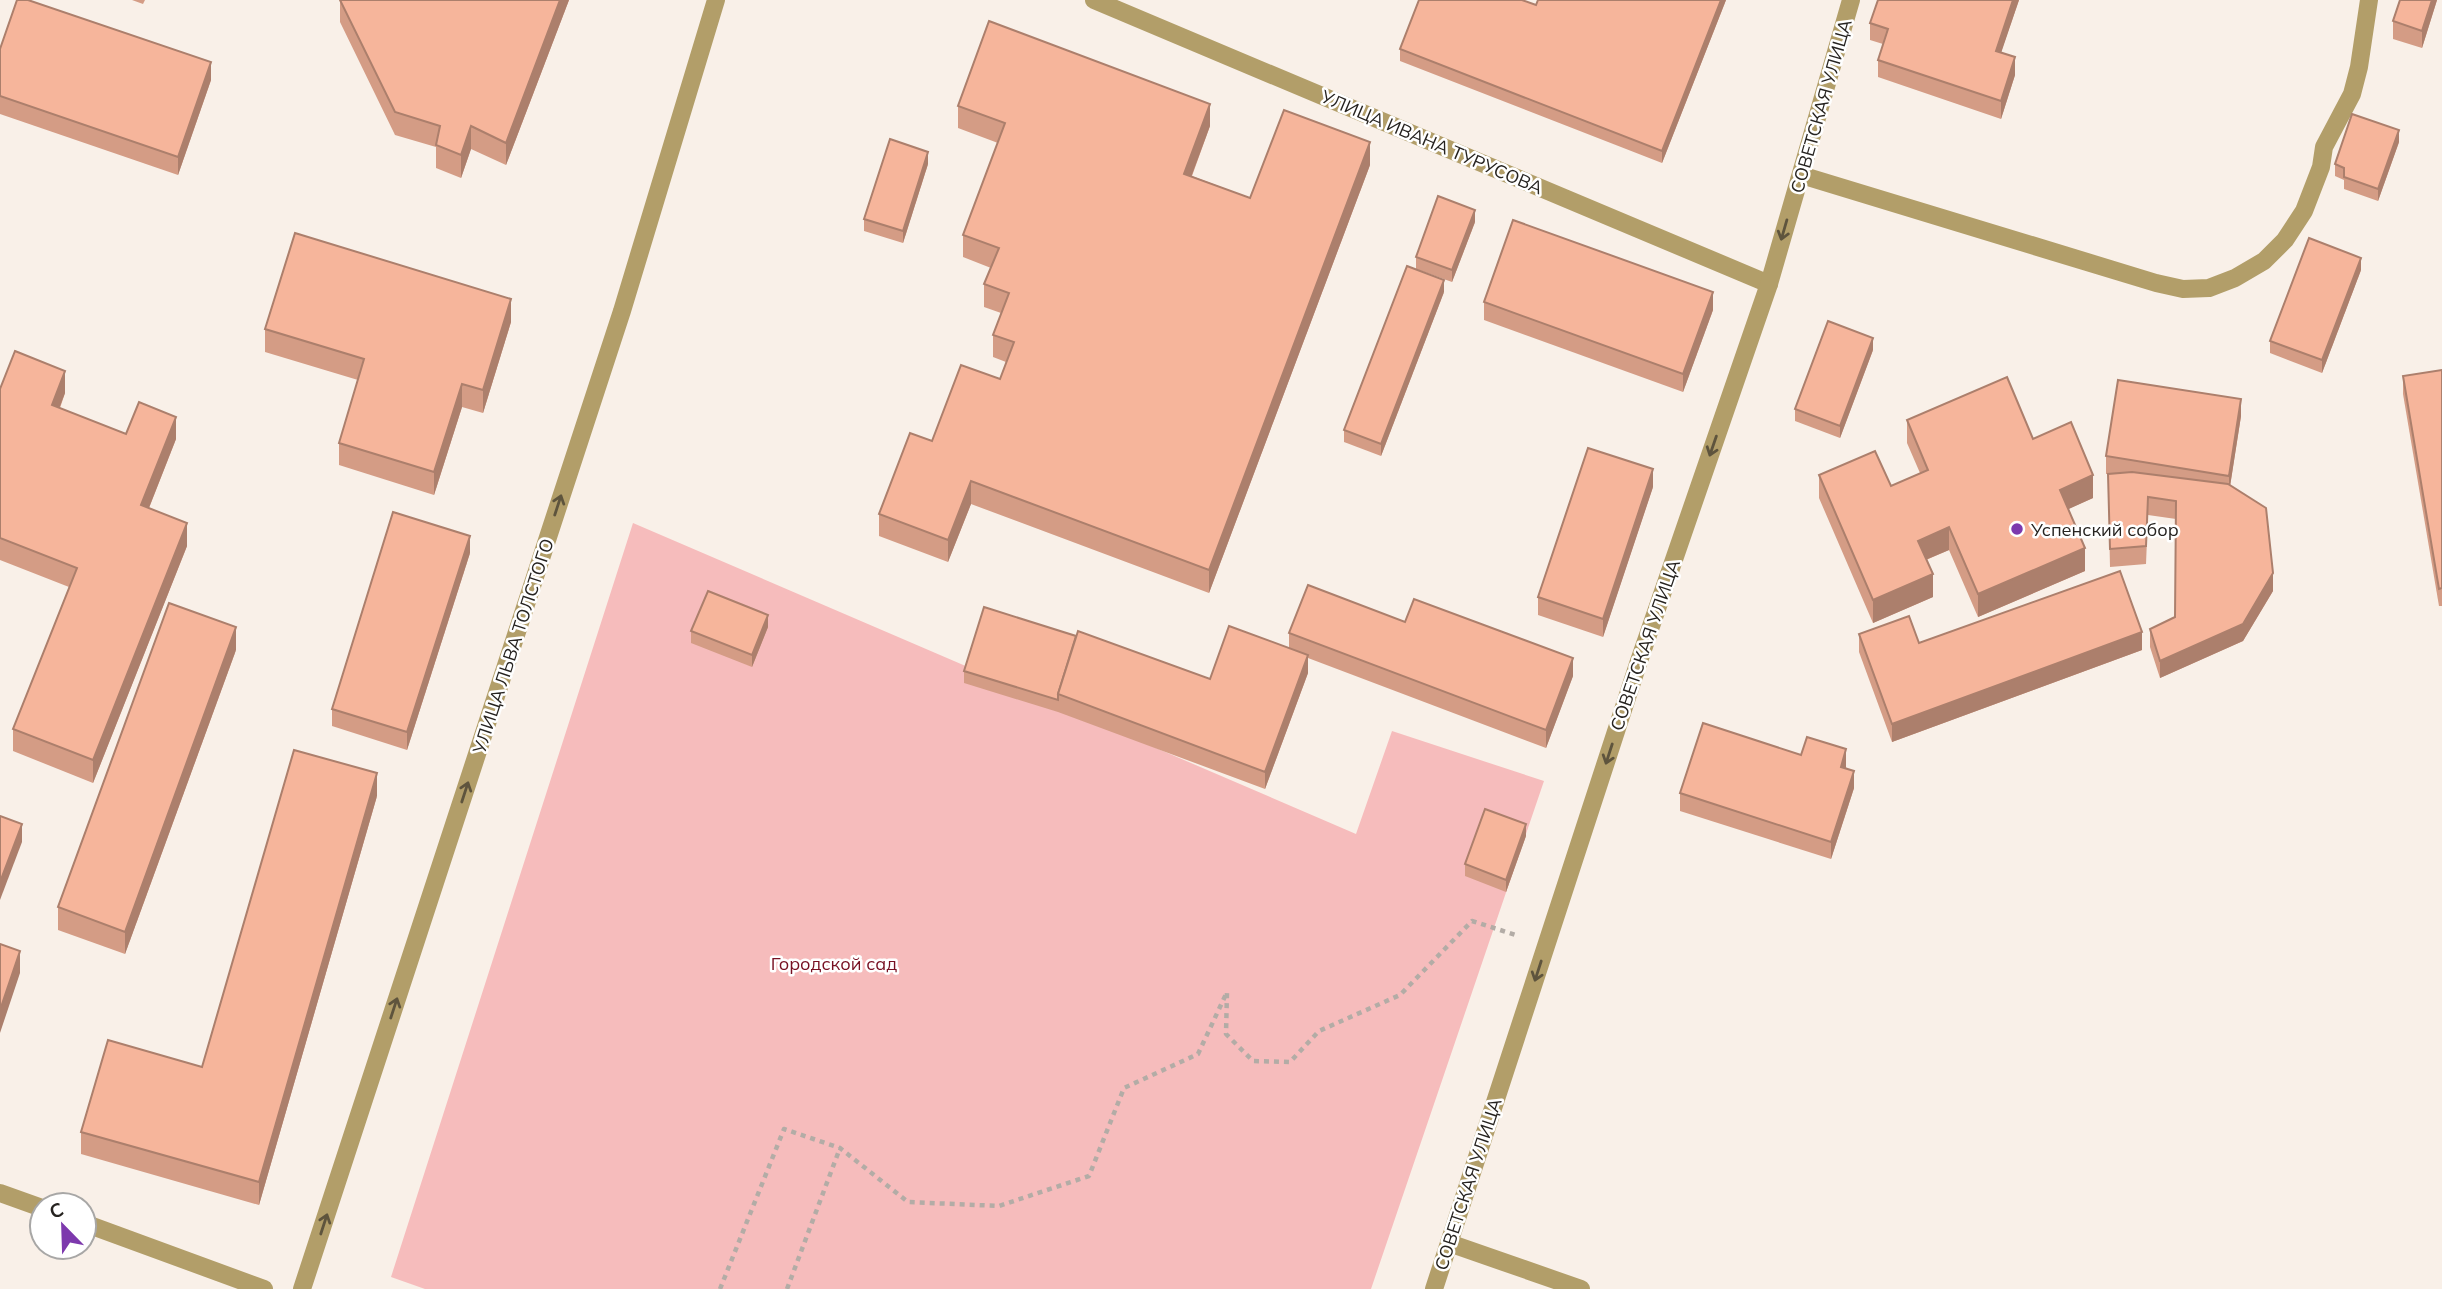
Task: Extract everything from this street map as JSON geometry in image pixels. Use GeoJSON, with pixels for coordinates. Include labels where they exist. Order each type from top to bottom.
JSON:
{"type":"FeatureCollection","features":[{"type":"Feature","properties":{"kind":"street","name":"УЛИЦА ЛЬВА ТОЛСТОГО"},"geometry":{"type":"LineString","coordinates":[[302,1289],[622,311],[716,0]]}},
{"type":"Feature","properties":{"kind":"street","name":"УЛИЦА ИВАНА ТУРУСОВА"},"geometry":{"type":"LineString","coordinates":[[1094,0],[1769,284]]}},
{"type":"Feature","properties":{"kind":"street","name":"СОВЕТСКАЯ УЛИЦА"},"geometry":{"type":"LineString","coordinates":[[1434,1289],[1638,664],[1769,284],[1851,0]]}},
{"type":"Feature","properties":{"kind":"street"},"geometry":{"type":"LineString","coordinates":[[1801,175],[2156,283],[2183,289],[2210,288],[2235,278],[2264,261],[2285,240],[2304,211],[2325,147],[2352,94],[2369,0]]}},
{"type":"Feature","properties":{"kind":"street"},"geometry":{"type":"LineString","coordinates":[[0,1192],[28,1203]]}},
{"type":"Feature","properties":{"kind":"street"},"geometry":{"type":"LineString","coordinates":[[98,1228],[264,1289]]}},
{"type":"Feature","properties":{"kind":"street"},"geometry":{"type":"LineString","coordinates":[[1449,1243],[1581,1289]]}},
{"type":"Feature","properties":{"kind":"path"},"geometry":{"type":"LineString","coordinates":[[720,1289],[784,1129],[840,1148],[908,1202],[999,1206],[1089,1176],[1124,1088],[1198,1054],[1227,992],[1226,1034],[1253,1061],[1290,1062],[1319,1031],[1400,995],[1472,921],[1546,946]]}},
{"type":"Feature","properties":{"kind":"path"},"geometry":{"type":"LineString","coordinates":[[787,1289],[840,1148]]}},
{"type":"Feature","properties":{"kind":"green space","name":"Городской сад"},"geometry":{"type":"Polygon","coordinates":[[[633,523],[1356,834],[1392,731],[1544,781],[1371,1289],[425,1289],[391,1277],[633,523]]]}},
{"type":"Feature","properties":{"kind":"building"},"geometry":{"type":"Polygon","coordinates":[[[17,0],[28,0],[211,62],[178,157],[0,96],[0,49],[17,0]]]}},
{"type":"Feature","properties":{"kind":"building"},"geometry":{"type":"Polygon","coordinates":[[[340,0],[560,0],[506,143],[471,126],[461,155],[436,145],[440,126],[395,112],[340,0]]]}},
{"type":"Feature","properties":{"kind":"building"},"geometry":{"type":"Polygon","coordinates":[[[1419,0],[1522,0],[1536,5],[1538,0],[1721,0],[1662,151],[1400,49],[1419,0]]]}},
{"type":"Feature","properties":{"kind":"building"},"geometry":{"type":"Polygon","coordinates":[[[1878,0],[2013,0],[1996,51],[2015,57],[2001,101],[1878,60],[1888,29],[1870,23],[1878,0]]]}},
{"type":"Feature","properties":{"kind":"building"},"geometry":{"type":"Polygon","coordinates":[[[2400,0],[2432,0],[2422,31],[2393,21],[2400,0]]]}},
{"type":"Feature","properties":{"kind":"building"},"geometry":{"type":"Polygon","coordinates":[[[989,21],[1210,104],[1184,174],[1250,198],[1284,110],[1370,142],[1209,570],[971,481],[948,540],[879,514],[910,433],[932,441],[961,365],[1000,379],[1014,342],[993,335],[1009,293],[984,284],[999,248],[963,235],[1005,123],[958,106],[989,21]]]}},
{"type":"Feature","properties":{"kind":"building"},"geometry":{"type":"Polygon","coordinates":[[[2352,114],[2399,130],[2378,189],[2344,177],[2344,168],[2335,164],[2352,114]]]}},
{"type":"Feature","properties":{"kind":"building"},"geometry":{"type":"Polygon","coordinates":[[[890,139],[928,152],[903,231],[864,219],[890,139]]]}},
{"type":"Feature","properties":{"kind":"building"},"geometry":{"type":"Polygon","coordinates":[[[1438,196],[1475,210],[1452,270],[1416,257],[1438,196]]]}},
{"type":"Feature","properties":{"kind":"building"},"geometry":{"type":"Polygon","coordinates":[[[1513,220],[1713,292],[1683,374],[1484,302],[1513,220]]]}},
{"type":"Feature","properties":{"kind":"building"},"geometry":{"type":"Polygon","coordinates":[[[295,233],[511,299],[483,390],[462,384],[434,472],[339,443],[364,359],[265,329],[295,233]]]}},
{"type":"Feature","properties":{"kind":"building"},"geometry":{"type":"Polygon","coordinates":[[[2309,238],[2361,258],[2322,360],[2270,341],[2309,238]]]}},
{"type":"Feature","properties":{"kind":"building"},"geometry":{"type":"Polygon","coordinates":[[[1407,266],[1444,280],[1381,444],[1344,430],[1407,266]]]}},
{"type":"Feature","properties":{"kind":"building"},"geometry":{"type":"Polygon","coordinates":[[[1828,321],[1873,338],[1840,426],[1795,409],[1828,321]]]}},
{"type":"Feature","properties":{"kind":"building"},"geometry":{"type":"Polygon","coordinates":[[[15,351],[65,371],[52,405],[126,434],[139,402],[176,417],[141,505],[187,523],[93,760],[13,729],[77,568],[0,538],[0,389],[15,351]]]}},
{"type":"Feature","properties":{"kind":"building"},"geometry":{"type":"Polygon","coordinates":[[[2442,370],[2442,588],[2439,589],[2403,376],[2442,370]]]}},
{"type":"Feature","properties":{"kind":"building"},"geometry":{"type":"Polygon","coordinates":[[[2007,377],[2033,439],[2071,422],[2093,475],[2060,490],[2085,548],[1978,594],[1949,527],[1918,541],[1933,574],[1873,600],[1819,475],[1875,451],[1891,486],[1928,470],[1907,420],[2007,377]]]}},
{"type":"Feature","properties":{"kind":"building"},"geometry":{"type":"Polygon","coordinates":[[[2118,380],[2241,399],[2229,476],[2106,456],[2118,380]]]}},
{"type":"Feature","properties":{"kind":"building"},"geometry":{"type":"Polygon","coordinates":[[[1588,448],[1653,469],[1603,619],[1538,597],[1588,448]]]}},
{"type":"Feature","properties":{"kind":"building"},"geometry":{"type":"Polygon","coordinates":[[[2132,472],[2228,484],[2266,508],[2273,573],[2243,624],[2160,661],[2150,629],[2175,617],[2176,501],[2148,497],[2146,546],[2110,549],[2108,474],[2132,472]]]}},
{"type":"Feature","properties":{"kind":"building"},"geometry":{"type":"Polygon","coordinates":[[[393,512],[470,536],[407,732],[332,709],[393,512]]]}},
{"type":"Feature","properties":{"kind":"building"},"geometry":{"type":"Polygon","coordinates":[[[2120,571],[2142,632],[1892,724],[1859,634],[1909,616],[1919,643],[2120,571]]]}},
{"type":"Feature","properties":{"kind":"building"},"geometry":{"type":"Polygon","coordinates":[[[1308,585],[1405,622],[1414,599],[1573,658],[1546,730],[1289,633],[1308,585]]]}},
{"type":"Feature","properties":{"kind":"building"},"geometry":{"type":"Polygon","coordinates":[[[708,591],[768,615],[752,655],[691,631],[708,591]]]}},
{"type":"Feature","properties":{"kind":"building"},"geometry":{"type":"Polygon","coordinates":[[[169,603],[236,627],[125,932],[58,907],[169,603]]]}},
{"type":"Feature","properties":{"kind":"building"},"geometry":{"type":"Polygon","coordinates":[[[984,607],[1076,636],[1058,700],[964,671],[984,607]]]}},
{"type":"Feature","properties":{"kind":"building"},"geometry":{"type":"Polygon","coordinates":[[[1229,626],[1308,655],[1265,772],[1058,694],[1078,631],[1210,679],[1229,626]]]}},
{"type":"Feature","properties":{"kind":"building"},"geometry":{"type":"Polygon","coordinates":[[[1703,723],[1801,755],[1807,737],[1846,749],[1841,767],[1854,771],[1831,842],[1680,793],[1703,723]]]}},
{"type":"Feature","properties":{"kind":"building"},"geometry":{"type":"Polygon","coordinates":[[[294,750],[377,773],[259,1182],[81,1132],[108,1040],[202,1067],[294,750]]]}},
{"type":"Feature","properties":{"kind":"building"},"geometry":{"type":"Polygon","coordinates":[[[1485,809],[1526,824],[1506,880],[1465,864],[1485,809]]]}},
{"type":"Feature","properties":{"kind":"building"},"geometry":{"type":"Polygon","coordinates":[[[0,816],[22,824],[0,882],[0,816]]]}},
{"type":"Feature","properties":{"kind":"building"},"geometry":{"type":"Polygon","coordinates":[[[0,944],[20,951],[0,1010],[0,944]]]}},
{"type":"Feature","properties":{"kind":"place","name":"Успенский собор"},"geometry":{"type":"Point","coordinates":[2017,529]}}]}
